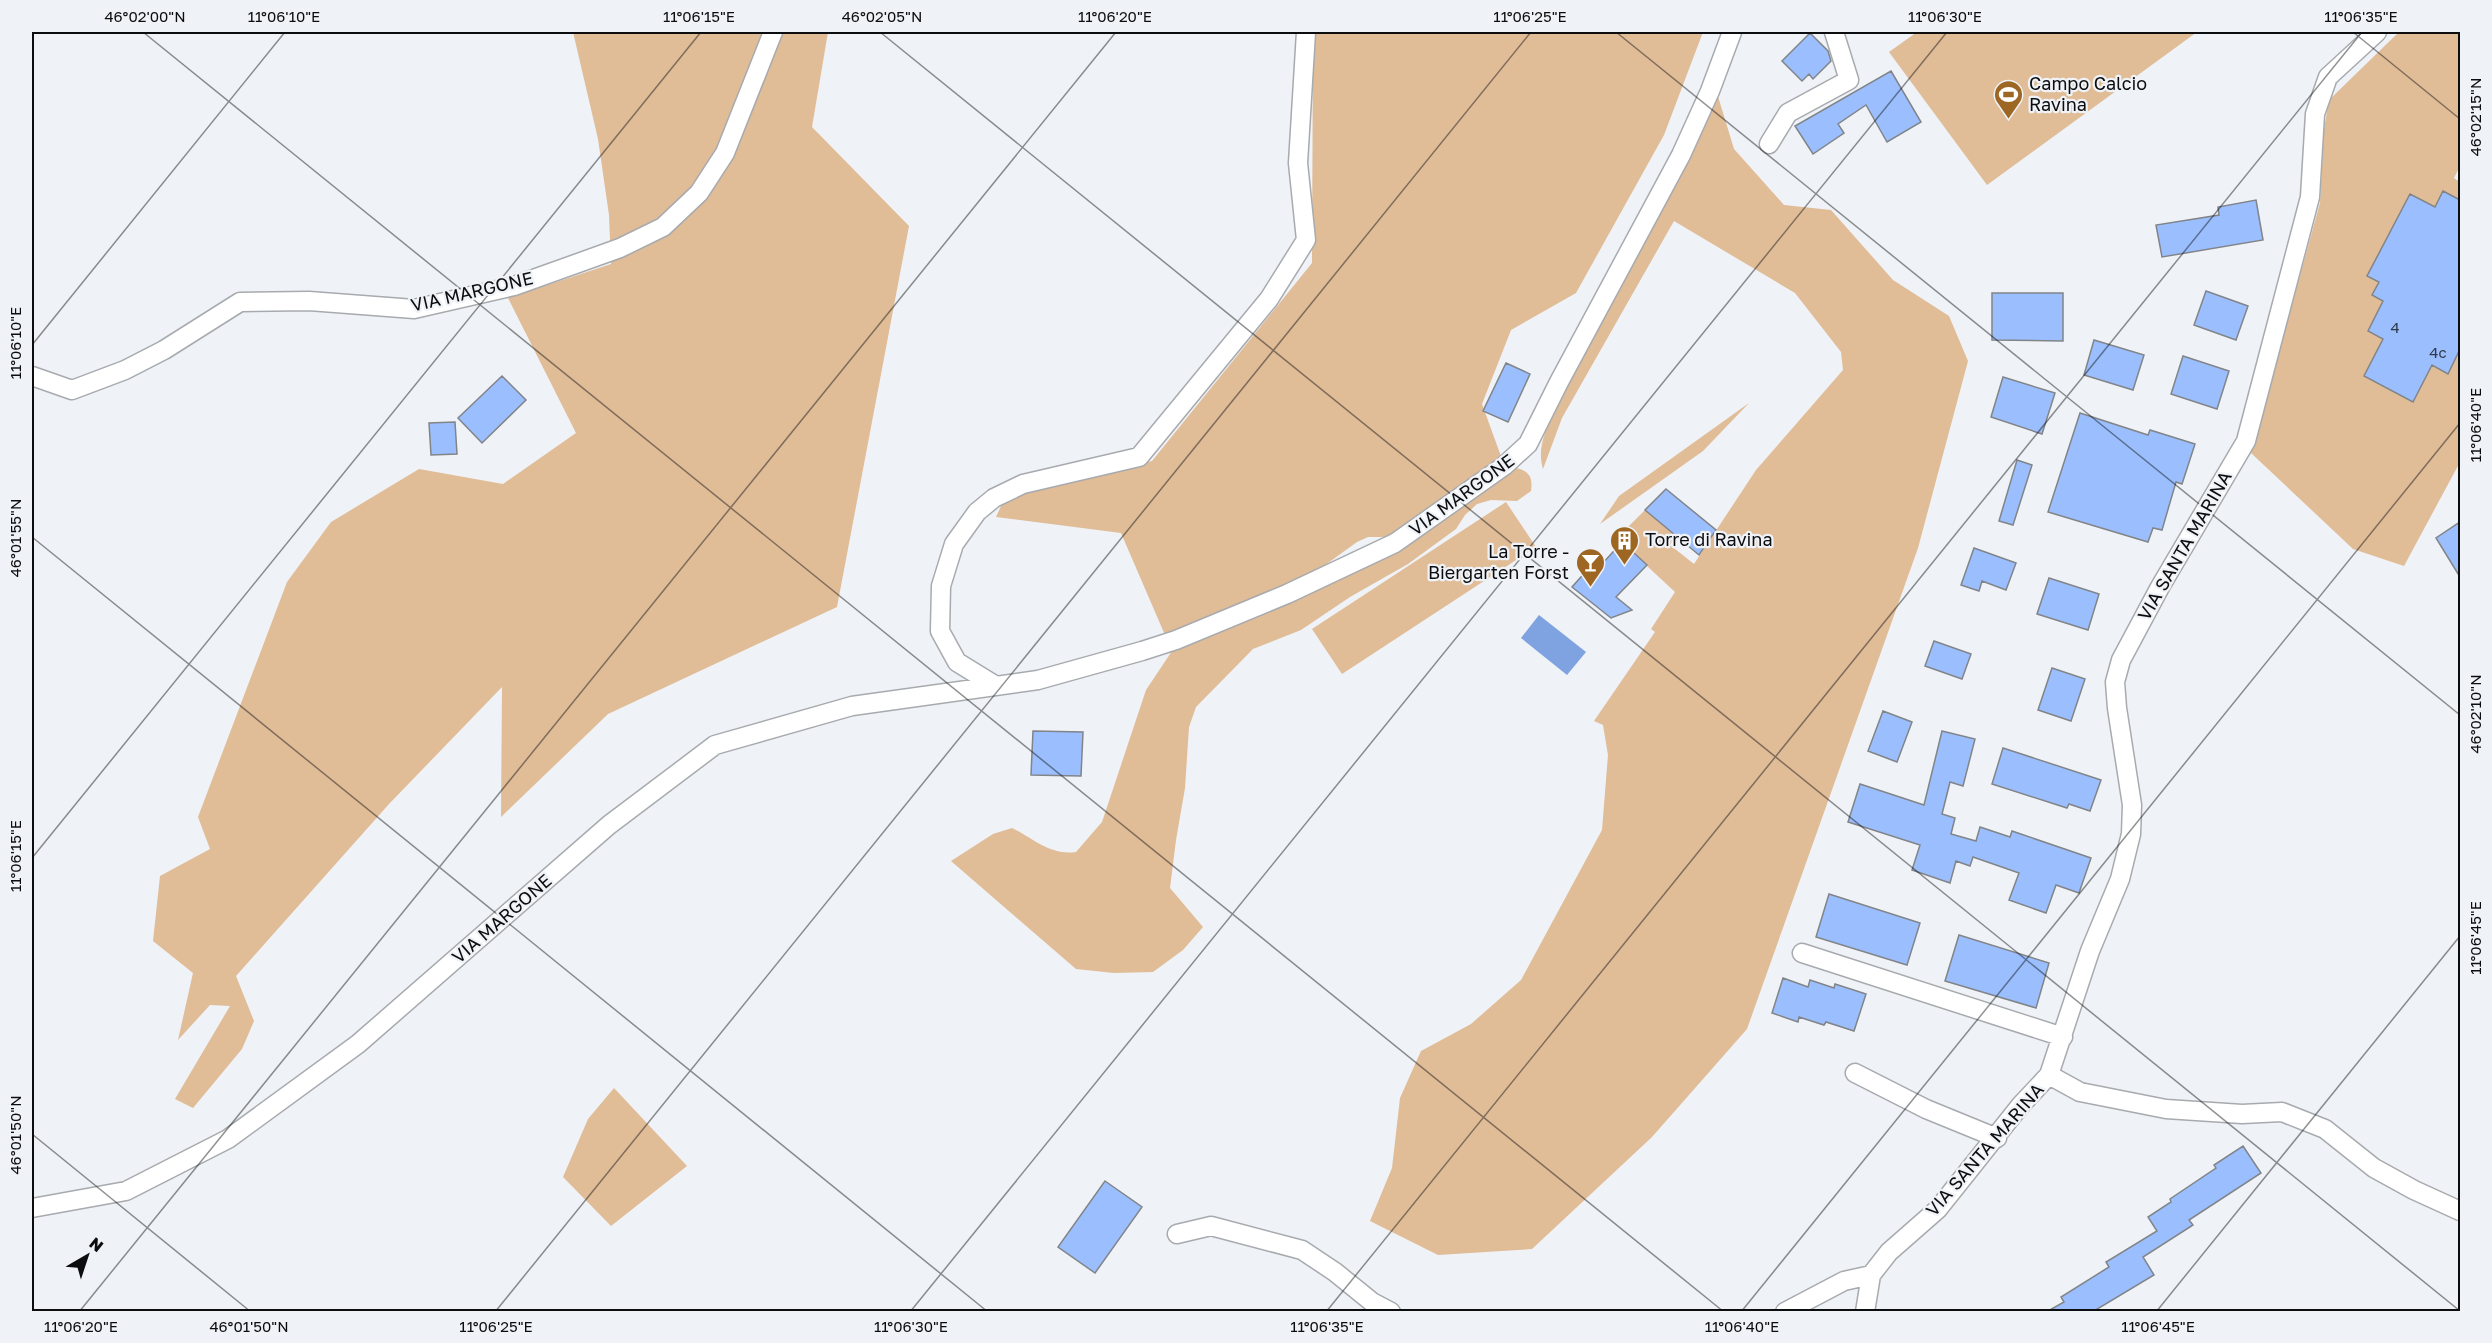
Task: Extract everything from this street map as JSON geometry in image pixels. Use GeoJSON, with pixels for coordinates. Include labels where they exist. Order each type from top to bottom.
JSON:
{"type":"FeatureCollection","features":[{"type":"Feature","properties":{"kind":"street","name":"VIA MARGONE"},"geometry":{"type":"LineString","coordinates":[[32,376],[72,390],[125,370],[164,350],[240,302],[309,301],[414,309],[514,286],[620,248],[663,227],[699,192],[725,153],[773,32]]}},
{"type":"Feature","properties":{"kind":"street"},"geometry":{"type":"LineString","coordinates":[[996,686],[957,662],[940,631],[941,586],[954,544],[977,513],[994,498],[1023,484],[1139,457],[1269,298],[1306,240],[1298,163],[1306,32]]}},
{"type":"Feature","properties":{"kind":"street","name":"VIA MARGONE"},"geometry":{"type":"LineString","coordinates":[[32,1208],[126,1191],[228,1139],[358,1044],[609,825],[715,745],[852,706],[1038,680],[1176,640],[1287,594],[1395,543],[1517,455],[1528,444],[1681,155],[1710,92],[1732,32]]}},
{"type":"Feature","properties":{"kind":"street"},"geometry":{"type":"LineString","coordinates":[[1769,144],[1788,113],[1849,80],[1834,32]]}},
{"type":"Feature","properties":{"kind":"street","name":"VIA SANTA MARINA"},"geometry":{"type":"LineString","coordinates":[[1865,1311],[1871,1275],[1889,1252],[1938,1209],[1997,1138],[2020,1106],[2049,1075],[2090,951],[2120,879],[2131,834],[2132,805],[2116,708],[2115,682],[2121,660],[2160,587],[2246,441],[2310,197],[2315,114],[2328,76],[2377,32]]}},
{"type":"Feature","properties":{"kind":"street"},"geometry":{"type":"LineString","coordinates":[[1802,952],[2063,1037]]}},
{"type":"Feature","properties":{"kind":"street"},"geometry":{"type":"LineString","coordinates":[[1855,1072],[1926,1109],[1997,1138]]}},
{"type":"Feature","properties":{"kind":"street","name":"VIA SANTA MARINA"},"geometry":{"type":"LineString","coordinates":[[2049,1075],[2080,1092],[2166,1109],[2242,1114],[2283,1112],[2325,1129],[2374,1168],[2460,1211]]}},
{"type":"Feature","properties":{"kind":"street"},"geometry":{"type":"LineString","coordinates":[[1177,1233],[1211,1226],[1302,1250],[1335,1272],[1372,1302],[1391,1311]]}},
{"type":"Feature","properties":{"kind":"street"},"geometry":{"type":"LineString","coordinates":[[1785,1311],[1844,1281],[1871,1275]]}},
{"type":"Feature","properties":{"kind":"shaded area"},"geometry":{"type":"Polygon","coordinates":[[[573,32],[828,32],[812,127],[909,226],[837,607],[608,714],[501,817],[502,687],[389,804],[236,976],[254,1021],[242,1049],[193,1108],[175,1099],[230,1006],[210,1005],[178,1040],[193,973],[153,941],[160,876],[210,849],[198,817],[287,582],[331,522],[419,469],[503,484],[576,433],[508,298],[611,264],[609,215],[598,139],[573,32]]]}},
{"type":"Feature","properties":{"kind":"shaded area"},"geometry":{"type":"Polygon","coordinates":[[[1313,32],[1703,32],[1664,135],[1576,293],[1511,330],[1482,404],[1502,459],[1392,537],[1368,537],[1357,542],[1303,581],[1165,635],[1121,533],[996,517],[1002,504],[1025,491],[1152,461],[1312,263],[1313,32]]]}},
{"type":"Feature","properties":{"kind":"shaded area","name":"Campo Calcio Ravina"},"geometry":{"type":"Polygon","coordinates":[[[1917,32],[2197,32],[1987,185],[1889,52],[1917,32]]]}},
{"type":"Feature","properties":{"kind":"shaded area"},"geometry":{"type":"Polygon","coordinates":[[[2399,32],[2458,32],[2460,34],[2460,166],[2454,178],[2460,182],[2460,462],[2404,566],[2353,549],[2251,453],[2320,203],[2324,129],[2329,100],[2399,32]]]}},
{"type":"Feature","properties":{"kind":"shaded area"},"geometry":{"type":"Polygon","coordinates":[[[1717,93],[1734,149],[1784,205],[1831,210],[1893,280],[1949,316],[1968,361],[1918,548],[1747,1029],[1652,1137],[1532,1249],[1438,1255],[1370,1221],[1392,1168],[1400,1098],[1421,1051],[1471,1024],[1521,980],[1602,830],[1608,755],[1603,725],[1594,721],[1655,632],[1651,629],[1675,592],[1617,538],[1645,510],[1677,536],[1670,545],[1694,564],[1756,470],[1843,370],[1841,352],[1795,293],[1674,221],[1562,418],[1543,469],[1541,448],[1553,414],[1717,93]]]}},
{"type":"Feature","properties":{"kind":"shaded area"},"geometry":{"type":"Polygon","coordinates":[[[1749,403],[1703,451],[1600,524],[1619,496],[1749,403]]]}},
{"type":"Feature","properties":{"kind":"shaded area"},"geometry":{"type":"Polygon","coordinates":[[[1516,468],[1529,475],[1531,491],[1517,501],[1491,500],[1477,504],[1465,515],[1456,529],[1408,564],[1350,597],[1301,630],[1253,649],[1196,707],[1189,727],[1185,788],[1170,888],[1203,927],[1183,950],[1153,972],[1114,973],[1076,969],[951,861],[993,834],[1012,828],[1051,849],[1067,853],[1076,852],[1102,822],[1146,690],[1172,651],[1324,587],[1387,557],[1507,472],[1516,468]]]}},
{"type":"Feature","properties":{"kind":"shaded area"},"geometry":{"type":"Polygon","coordinates":[[[1506,502],[1536,547],[1342,674],[1312,629],[1506,502]]]}},
{"type":"Feature","properties":{"kind":"shaded area"},"geometry":{"type":"Polygon","coordinates":[[[614,1088],[687,1166],[611,1226],[563,1177],[588,1119],[614,1088]]]}},
{"type":"Feature","properties":{"kind":"water"},"geometry":{"type":"Polygon","coordinates":[[[1539,615],[1586,652],[1567,675],[1521,638],[1539,615]]]}},
{"type":"Feature","properties":{"kind":"building"},"geometry":{"type":"Polygon","coordinates":[[[1810,33],[1828,51],[1831,61],[1813,79],[1809,74],[1802,81],[1782,61],[1810,33]]]}},
{"type":"Feature","properties":{"kind":"building"},"geometry":{"type":"Polygon","coordinates":[[[1891,71],[1921,122],[1887,142],[1866,105],[1838,124],[1844,133],[1813,154],[1795,126],[1891,71]]]}},
{"type":"Feature","properties":{"kind":"building"},"geometry":{"type":"Polygon","coordinates":[[[2443,191],[2460,200],[2460,349],[2448,374],[2432,365],[2413,402],[2364,376],[2383,339],[2368,331],[2383,301],[2372,295],[2379,282],[2367,276],[2410,194],[2435,207],[2443,191]]]}},
{"type":"Feature","properties":{"kind":"building"},"geometry":{"type":"Polygon","coordinates":[[[2256,200],[2263,240],[2162,257],[2156,225],[2219,215],[2218,207],[2256,200]]]}},
{"type":"Feature","properties":{"kind":"building"},"geometry":{"type":"Polygon","coordinates":[[[2206,291],[2248,306],[2236,340],[2194,325],[2206,291]]]}},
{"type":"Feature","properties":{"kind":"building"},"geometry":{"type":"Polygon","coordinates":[[[1992,293],[2063,293],[2063,341],[1992,340],[1992,293]]]}},
{"type":"Feature","properties":{"kind":"building"},"geometry":{"type":"Polygon","coordinates":[[[2094,340],[2144,355],[2133,390],[2084,375],[2094,340]]]}},
{"type":"Feature","properties":{"kind":"building"},"geometry":{"type":"Polygon","coordinates":[[[2183,356],[2229,371],[2217,409],[2171,394],[2183,356]]]}},
{"type":"Feature","properties":{"kind":"building"},"geometry":{"type":"Polygon","coordinates":[[[1506,363],[1530,374],[1508,422],[1483,411],[1506,363]]]}},
{"type":"Feature","properties":{"kind":"building"},"geometry":{"type":"Polygon","coordinates":[[[502,376],[526,400],[482,443],[458,418],[502,376]]]}},
{"type":"Feature","properties":{"kind":"building"},"geometry":{"type":"Polygon","coordinates":[[[2003,377],[2055,393],[2042,434],[1991,417],[2003,377]]]}},
{"type":"Feature","properties":{"kind":"building"},"geometry":{"type":"Polygon","coordinates":[[[2080,413],[2148,435],[2150,430],[2195,444],[2182,484],[2176,482],[2162,530],[2153,528],[2148,542],[2048,512],[2080,413]]]}},
{"type":"Feature","properties":{"kind":"building"},"geometry":{"type":"Polygon","coordinates":[[[455,422],[457,454],[431,455],[429,423],[455,422]]]}},
{"type":"Feature","properties":{"kind":"building"},"geometry":{"type":"Polygon","coordinates":[[[2017,460],[2032,465],[2013,525],[1999,521],[2017,460]]]}},
{"type":"Feature","properties":{"kind":"building"},"geometry":{"type":"Polygon","coordinates":[[[1666,489],[1716,530],[1699,555],[1645,510],[1666,489]]]}},
{"type":"Feature","properties":{"kind":"building"},"geometry":{"type":"Polygon","coordinates":[[[2460,522],[2460,577],[2436,538],[2460,522]]]}},
{"type":"Feature","properties":{"kind":"building"},"geometry":{"type":"Polygon","coordinates":[[[1622,542],[1647,565],[1616,597],[1632,610],[1611,618],[1572,587],[1597,559],[1602,564],[1622,542]]]}},
{"type":"Feature","properties":{"kind":"building"},"geometry":{"type":"Polygon","coordinates":[[[1974,548],[2016,563],[2006,590],[1982,581],[1979,591],[1961,585],[1974,548]]]}},
{"type":"Feature","properties":{"kind":"building"},"geometry":{"type":"Polygon","coordinates":[[[2049,578],[2099,594],[2088,630],[2037,614],[2049,578]]]}},
{"type":"Feature","properties":{"kind":"building"},"geometry":{"type":"Polygon","coordinates":[[[1934,641],[1971,654],[1962,679],[1925,666],[1934,641]]]}},
{"type":"Feature","properties":{"kind":"building"},"geometry":{"type":"Polygon","coordinates":[[[2052,668],[2085,679],[2071,721],[2038,710],[2052,668]]]}},
{"type":"Feature","properties":{"kind":"building"},"geometry":{"type":"Polygon","coordinates":[[[1883,711],[1912,722],[1897,762],[1868,751],[1883,711]]]}},
{"type":"Feature","properties":{"kind":"building"},"geometry":{"type":"Polygon","coordinates":[[[1033,731],[1083,732],[1081,776],[1031,775],[1033,731]]]}},
{"type":"Feature","properties":{"kind":"building"},"geometry":{"type":"Polygon","coordinates":[[[1942,731],[1975,739],[1963,786],[1950,782],[1942,814],[1955,818],[1951,834],[1976,841],[1980,827],[2010,837],[2012,831],[2091,858],[2079,893],[2056,885],[2046,913],[2009,900],[2019,873],[1973,857],[1970,866],[1956,861],[1950,883],[1912,870],[1920,845],[1848,822],[1860,784],[1924,805],[1942,731]]]}},
{"type":"Feature","properties":{"kind":"building"},"geometry":{"type":"Polygon","coordinates":[[[2003,748],[2101,780],[2090,811],[2069,804],[2067,808],[1992,784],[2003,748]]]}},
{"type":"Feature","properties":{"kind":"building"},"geometry":{"type":"Polygon","coordinates":[[[1829,894],[1920,923],[1907,965],[1816,937],[1829,894]]]}},
{"type":"Feature","properties":{"kind":"building"},"geometry":{"type":"Polygon","coordinates":[[[1959,935],[2049,963],[2036,1008],[1945,981],[1959,935]]]}},
{"type":"Feature","properties":{"kind":"building"},"geometry":{"type":"Polygon","coordinates":[[[1783,978],[1808,987],[1810,980],[1834,988],[1835,984],[1866,994],[1854,1031],[1826,1022],[1824,1025],[1799,1017],[1798,1022],[1772,1013],[1783,978]]]}},
{"type":"Feature","properties":{"kind":"building"},"geometry":{"type":"Polygon","coordinates":[[[2243,1146],[2261,1173],[2189,1220],[2193,1225],[2143,1257],[2154,1275],[2094,1311],[2048,1311],[2064,1302],[2061,1297],[2109,1267],[2106,1262],[2157,1231],[2148,1217],[2216,1168],[2214,1165],[2243,1146]]]}},
{"type":"Feature","properties":{"kind":"building"},"geometry":{"type":"Polygon","coordinates":[[[1105,1181],[1142,1207],[1095,1273],[1058,1247],[1105,1181]]]}},
{"type":"Feature","properties":{"kind":"place","name":"Campo Calcio Ravina"},"geometry":{"type":"Point","coordinates":[2008,120]}},
{"type":"Feature","properties":{"kind":"place","name":"Torre di Ravina"},"geometry":{"type":"Point","coordinates":[1624,566]}},
{"type":"Feature","properties":{"kind":"place","name":"La Torre - Biergarten Forst"},"geometry":{"type":"Point","coordinates":[1590,588]}}]}
